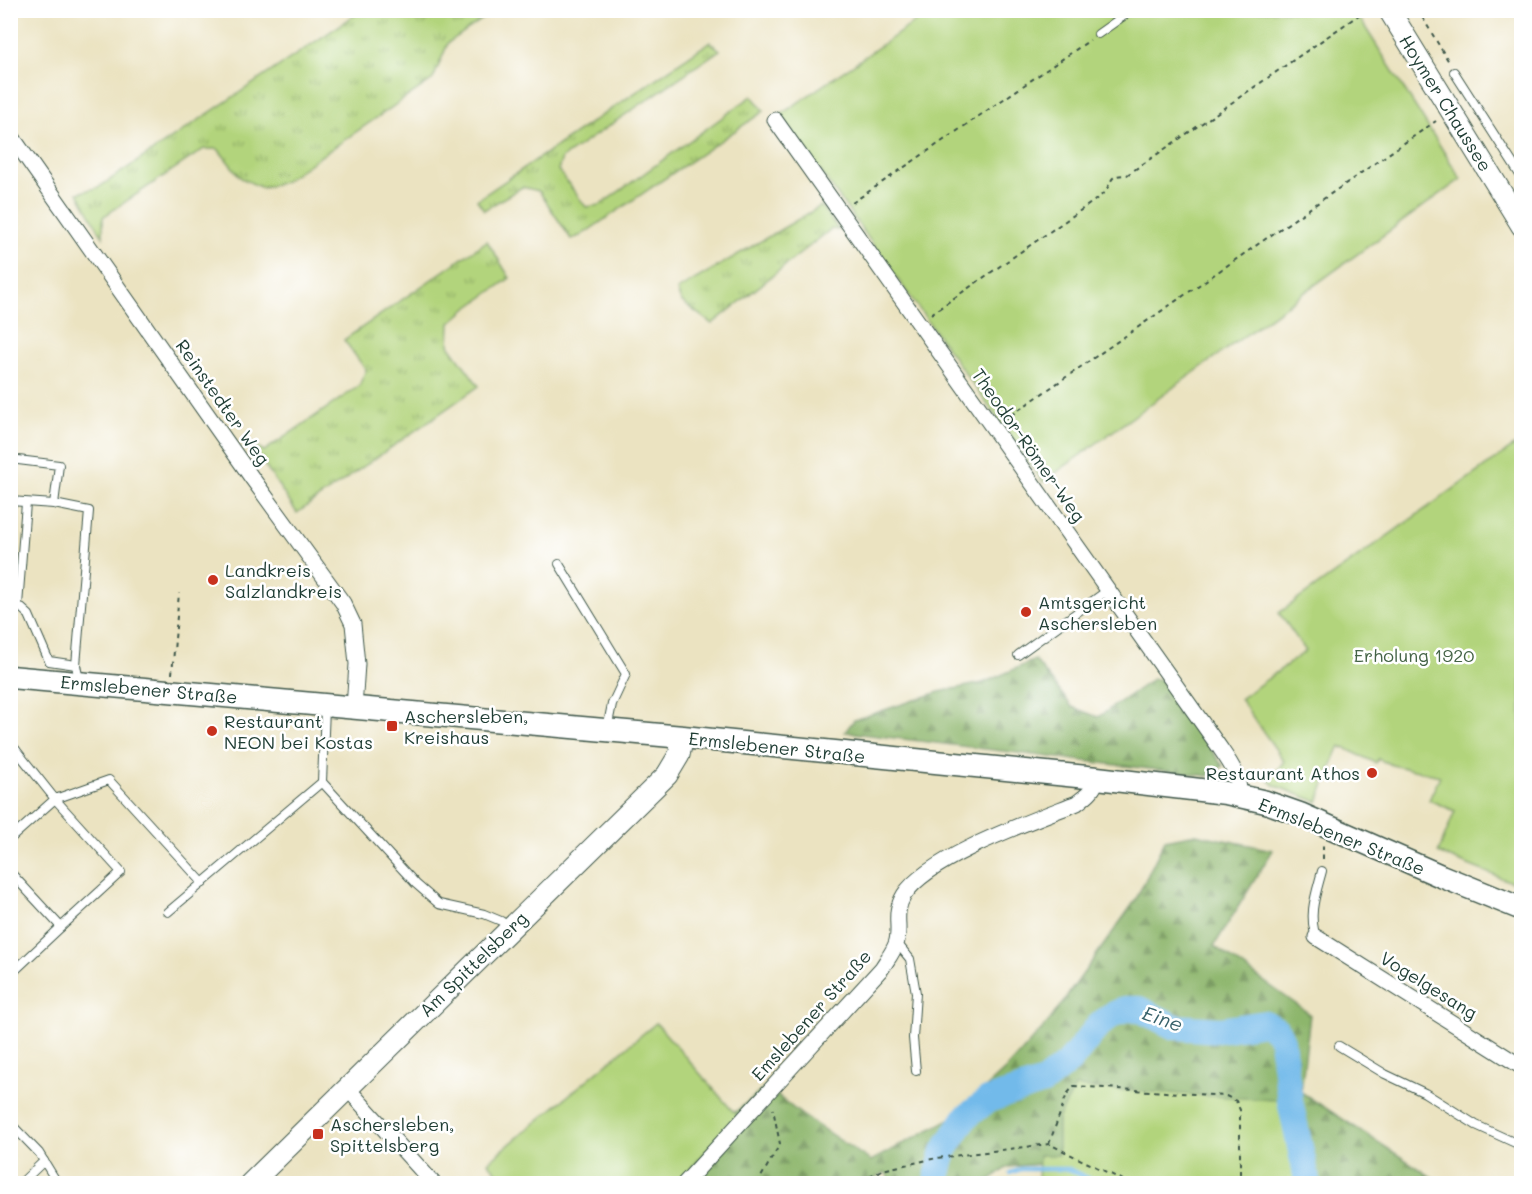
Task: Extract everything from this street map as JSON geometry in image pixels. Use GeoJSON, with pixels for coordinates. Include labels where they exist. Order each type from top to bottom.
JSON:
{"type":"FeatureCollection","features":[{"type":"Feature","properties":{"kind":"main road","name":"Hoymer Chaussee"},"geometry":{"type":"LineString","coordinates":[[1389,10],[1521,226]]}},
{"type":"Feature","properties":{"kind":"main road","name":"Ermslebener Straße"},"geometry":{"type":"LineString","coordinates":[[10,677],[78,674],[171,691],[683,737],[1202,790],[1239,796],[1282,808],[1521,909]]}},
{"type":"Feature","properties":{"kind":"main road","name":"Am Spittelsberg"},"geometry":{"type":"LineString","coordinates":[[250,1184],[667,775],[679,755],[683,737]]}},
{"type":"Feature","properties":{"kind":"street","name":"Theodor-Römer-Weg"},"geometry":{"type":"LineString","coordinates":[[776,120],[1236,771],[1240,784],[1239,796]]}},
{"type":"Feature","properties":{"kind":"street","name":"Reinstedter Weg"},"geometry":{"type":"LineString","coordinates":[[10,134],[252,478],[343,603],[353,624],[357,664],[354,708]]}},
{"type":"Feature","properties":{"kind":"street","name":"Emslebener Straße"},"geometry":{"type":"LineString","coordinates":[[684,1184],[882,968],[897,942],[897,907],[905,893],[916,881],[957,853],[1077,802],[1090,794],[1097,778]]}},
{"type":"Feature","properties":{"kind":"street","name":"Vogelgesang"},"geometry":{"type":"LineString","coordinates":[[1316,937],[1521,1067]]}},
{"type":"Feature","properties":{"kind":"street"},"geometry":{"type":"LineString","coordinates":[[347,1088],[431,1183]]}},
{"type":"Feature","properties":{"kind":"lane"},"geometry":{"type":"LineString","coordinates":[[1098,34],[1132,10]]}},
{"type":"Feature","properties":{"kind":"lane"},"geometry":{"type":"LineString","coordinates":[[1454,72],[1521,178]]}},
{"type":"Feature","properties":{"kind":"lane"},"geometry":{"type":"LineString","coordinates":[[10,459],[59,465],[54,504]]}},
{"type":"Feature","properties":{"kind":"lane"},"geometry":{"type":"LineString","coordinates":[[10,501],[54,504],[88,511],[78,674],[49,661],[29,615],[18,605],[26,503]]}},
{"type":"Feature","properties":{"kind":"lane"},"geometry":{"type":"LineString","coordinates":[[559,564],[626,674],[612,704],[606,730]]}},
{"type":"Feature","properties":{"kind":"lane"},"geometry":{"type":"LineString","coordinates":[[1018,655],[1108,590]]}},
{"type":"Feature","properties":{"kind":"lane"},"geometry":{"type":"LineString","coordinates":[[325,705],[322,782],[416,884],[439,904],[484,914],[501,921],[510,928]]}},
{"type":"Feature","properties":{"kind":"lane"},"geometry":{"type":"LineString","coordinates":[[10,743],[13,753],[121,872],[10,975]]}},
{"type":"Feature","properties":{"kind":"lane"},"geometry":{"type":"LineString","coordinates":[[10,839],[55,799],[109,780],[203,883]]}},
{"type":"Feature","properties":{"kind":"lane"},"geometry":{"type":"LineString","coordinates":[[168,912],[322,782]]}},
{"type":"Feature","properties":{"kind":"lane"},"geometry":{"type":"LineString","coordinates":[[1316,937],[1312,926],[1312,907],[1322,871]]}},
{"type":"Feature","properties":{"kind":"lane"},"geometry":{"type":"LineString","coordinates":[[10,872],[61,927]]}},
{"type":"Feature","properties":{"kind":"lane"},"geometry":{"type":"LineString","coordinates":[[897,942],[910,959],[916,993],[913,1038],[916,1071]]}},
{"type":"Feature","properties":{"kind":"lane"},"geometry":{"type":"LineString","coordinates":[[1339,1046],[1386,1074],[1425,1093],[1476,1125],[1521,1146]]}},
{"type":"Feature","properties":{"kind":"lane"},"geometry":{"type":"LineString","coordinates":[[10,1123],[39,1153],[58,1184]]}},
{"type":"Feature","properties":{"kind":"lane"},"geometry":{"type":"LineString","coordinates":[[20,1184],[44,1161]]}},
{"type":"Feature","properties":{"kind":"path"},"geometry":{"type":"LineString","coordinates":[[918,323],[1094,201],[1106,191],[1109,182],[1118,175],[1127,176],[1366,10]]}},
{"type":"Feature","properties":{"kind":"path"},"geometry":{"type":"LineString","coordinates":[[1418,10],[1454,72]]}},
{"type":"Feature","properties":{"kind":"path"},"geometry":{"type":"LineString","coordinates":[[840,212],[1098,34]]}},
{"type":"Feature","properties":{"kind":"path"},"geometry":{"type":"LineString","coordinates":[[993,428],[1451,111]]}},
{"type":"Feature","properties":{"kind":"path"},"geometry":{"type":"LineString","coordinates":[[171,691],[178,593]]}},
{"type":"Feature","properties":{"kind":"path"},"geometry":{"type":"LineString","coordinates":[[1322,871],[1324,825]]}},
{"type":"Feature","properties":{"kind":"path"},"geometry":{"type":"LineString","coordinates":[[1049,1144],[1067,1094],[1074,1086],[1226,1096],[1236,1101],[1240,1110],[1240,1184]]}},
{"type":"Feature","properties":{"kind":"path"},"geometry":{"type":"LineString","coordinates":[[757,1184],[780,1144],[769,1092]]}},
{"type":"Feature","properties":{"kind":"path"},"geometry":{"type":"LineString","coordinates":[[853,1184],[882,1170],[937,1158],[1049,1144],[1131,1184]]}},
{"type":"Feature","properties":{"kind":"green space"},"geometry":{"type":"Polygon","coordinates":[[[361,11],[494,11],[448,43],[433,79],[283,182],[262,188],[241,178],[218,149],[204,149],[103,217],[103,237],[78,193],[99,187],[361,11]]]}},
{"type":"Feature","properties":{"kind":"green space"},"geometry":{"type":"Polygon","coordinates":[[[931,11],[1355,11],[1461,179],[1043,482],[780,115],[931,11]]]}},
{"type":"Feature","properties":{"kind":"green space"},"geometry":{"type":"Polygon","coordinates":[[[710,42],[720,50],[562,158],[558,170],[586,207],[600,205],[752,96],[764,111],[580,236],[571,239],[539,191],[522,187],[484,210],[477,200],[710,42]]]}},
{"type":"Feature","properties":{"kind":"green space"},"geometry":{"type":"Polygon","coordinates":[[[821,206],[839,230],[831,229],[712,324],[681,301],[677,290],[821,206]]]}},
{"type":"Feature","properties":{"kind":"green space"},"geometry":{"type":"Polygon","coordinates":[[[487,241],[510,278],[450,323],[449,345],[479,386],[297,513],[248,441],[264,451],[359,386],[366,370],[344,340],[487,241]]]}},
{"type":"Feature","properties":{"kind":"green space","name":"Erholung 1920"},"geometry":{"type":"Polygon","coordinates":[[[1521,441],[1521,886],[1438,853],[1455,811],[1429,800],[1440,776],[1392,765],[1378,759],[1376,763],[1340,746],[1318,802],[1276,786],[1269,781],[1284,761],[1240,699],[1306,651],[1279,613],[1521,441]]]}},
{"type":"Feature","properties":{"kind":"green space"},"geometry":{"type":"Polygon","coordinates":[[[1035,660],[1072,707],[1098,717],[1153,679],[1160,679],[1223,766],[1208,776],[845,732],[854,720],[939,692],[983,683],[1035,660]]]}},
{"type":"Feature","properties":{"kind":"green space"},"geometry":{"type":"Polygon","coordinates":[[[1196,834],[1273,850],[1214,946],[1310,1014],[1301,1092],[1441,1183],[1302,1183],[1290,1101],[1058,1119],[1058,1156],[1040,1155],[1039,1164],[1008,1167],[985,1183],[893,1183],[885,1172],[868,1183],[678,1184],[737,1116],[734,1113],[766,1087],[802,1115],[871,1161],[955,1116],[1006,1069],[1050,1020],[1135,901],[1165,840],[1196,834]]]}},
{"type":"Feature","properties":{"kind":"green space"},"geometry":{"type":"Polygon","coordinates":[[[656,1023],[737,1116],[678,1183],[506,1183],[488,1162],[656,1023]]]}},
{"type":"Feature","properties":{"kind":"green space"},"geometry":{"type":"Polygon","coordinates":[[[1075,1087],[1290,1101],[1302,1183],[1038,1183],[1039,1155],[1058,1155],[1058,1119],[1075,1087]]]}},
{"type":"Feature","properties":{"kind":"waterway","name":"Eine"},"geometry":{"type":"LineString","coordinates":[[935,1184],[944,1151],[965,1118],[988,1100],[1044,1082],[1071,1060],[1098,1026],[1112,1015],[1125,1009],[1139,1009],[1175,1027],[1220,1030],[1265,1023],[1277,1030],[1282,1041],[1290,1101],[1308,1184]]}},
{"type":"Feature","properties":{"kind":"waterway"},"geometry":{"type":"LineString","coordinates":[[1010,1173],[1021,1169],[1069,1169],[1099,1184]]}},
{"type":"Feature","properties":{"kind":"place","name":"Landkreis Salzlandkreis"},"geometry":{"type":"Point","coordinates":[213,580]}},
{"type":"Feature","properties":{"kind":"place","name":"Amtsgericht Aschersleben"},"geometry":{"type":"Point","coordinates":[1026,612]}},
{"type":"Feature","properties":{"kind":"place","name":"Aschersleben, Kreishaus"},"geometry":{"type":"Point","coordinates":[392,726]}},
{"type":"Feature","properties":{"kind":"place","name":"Restaurant NEON bei Kostas"},"geometry":{"type":"Point","coordinates":[212,731]}},
{"type":"Feature","properties":{"kind":"place","name":"Restaurant Athos"},"geometry":{"type":"Point","coordinates":[1372,773]}},
{"type":"Feature","properties":{"kind":"place","name":"Aschersleben, Spittelsberg"},"geometry":{"type":"Point","coordinates":[318,1134]}}]}
